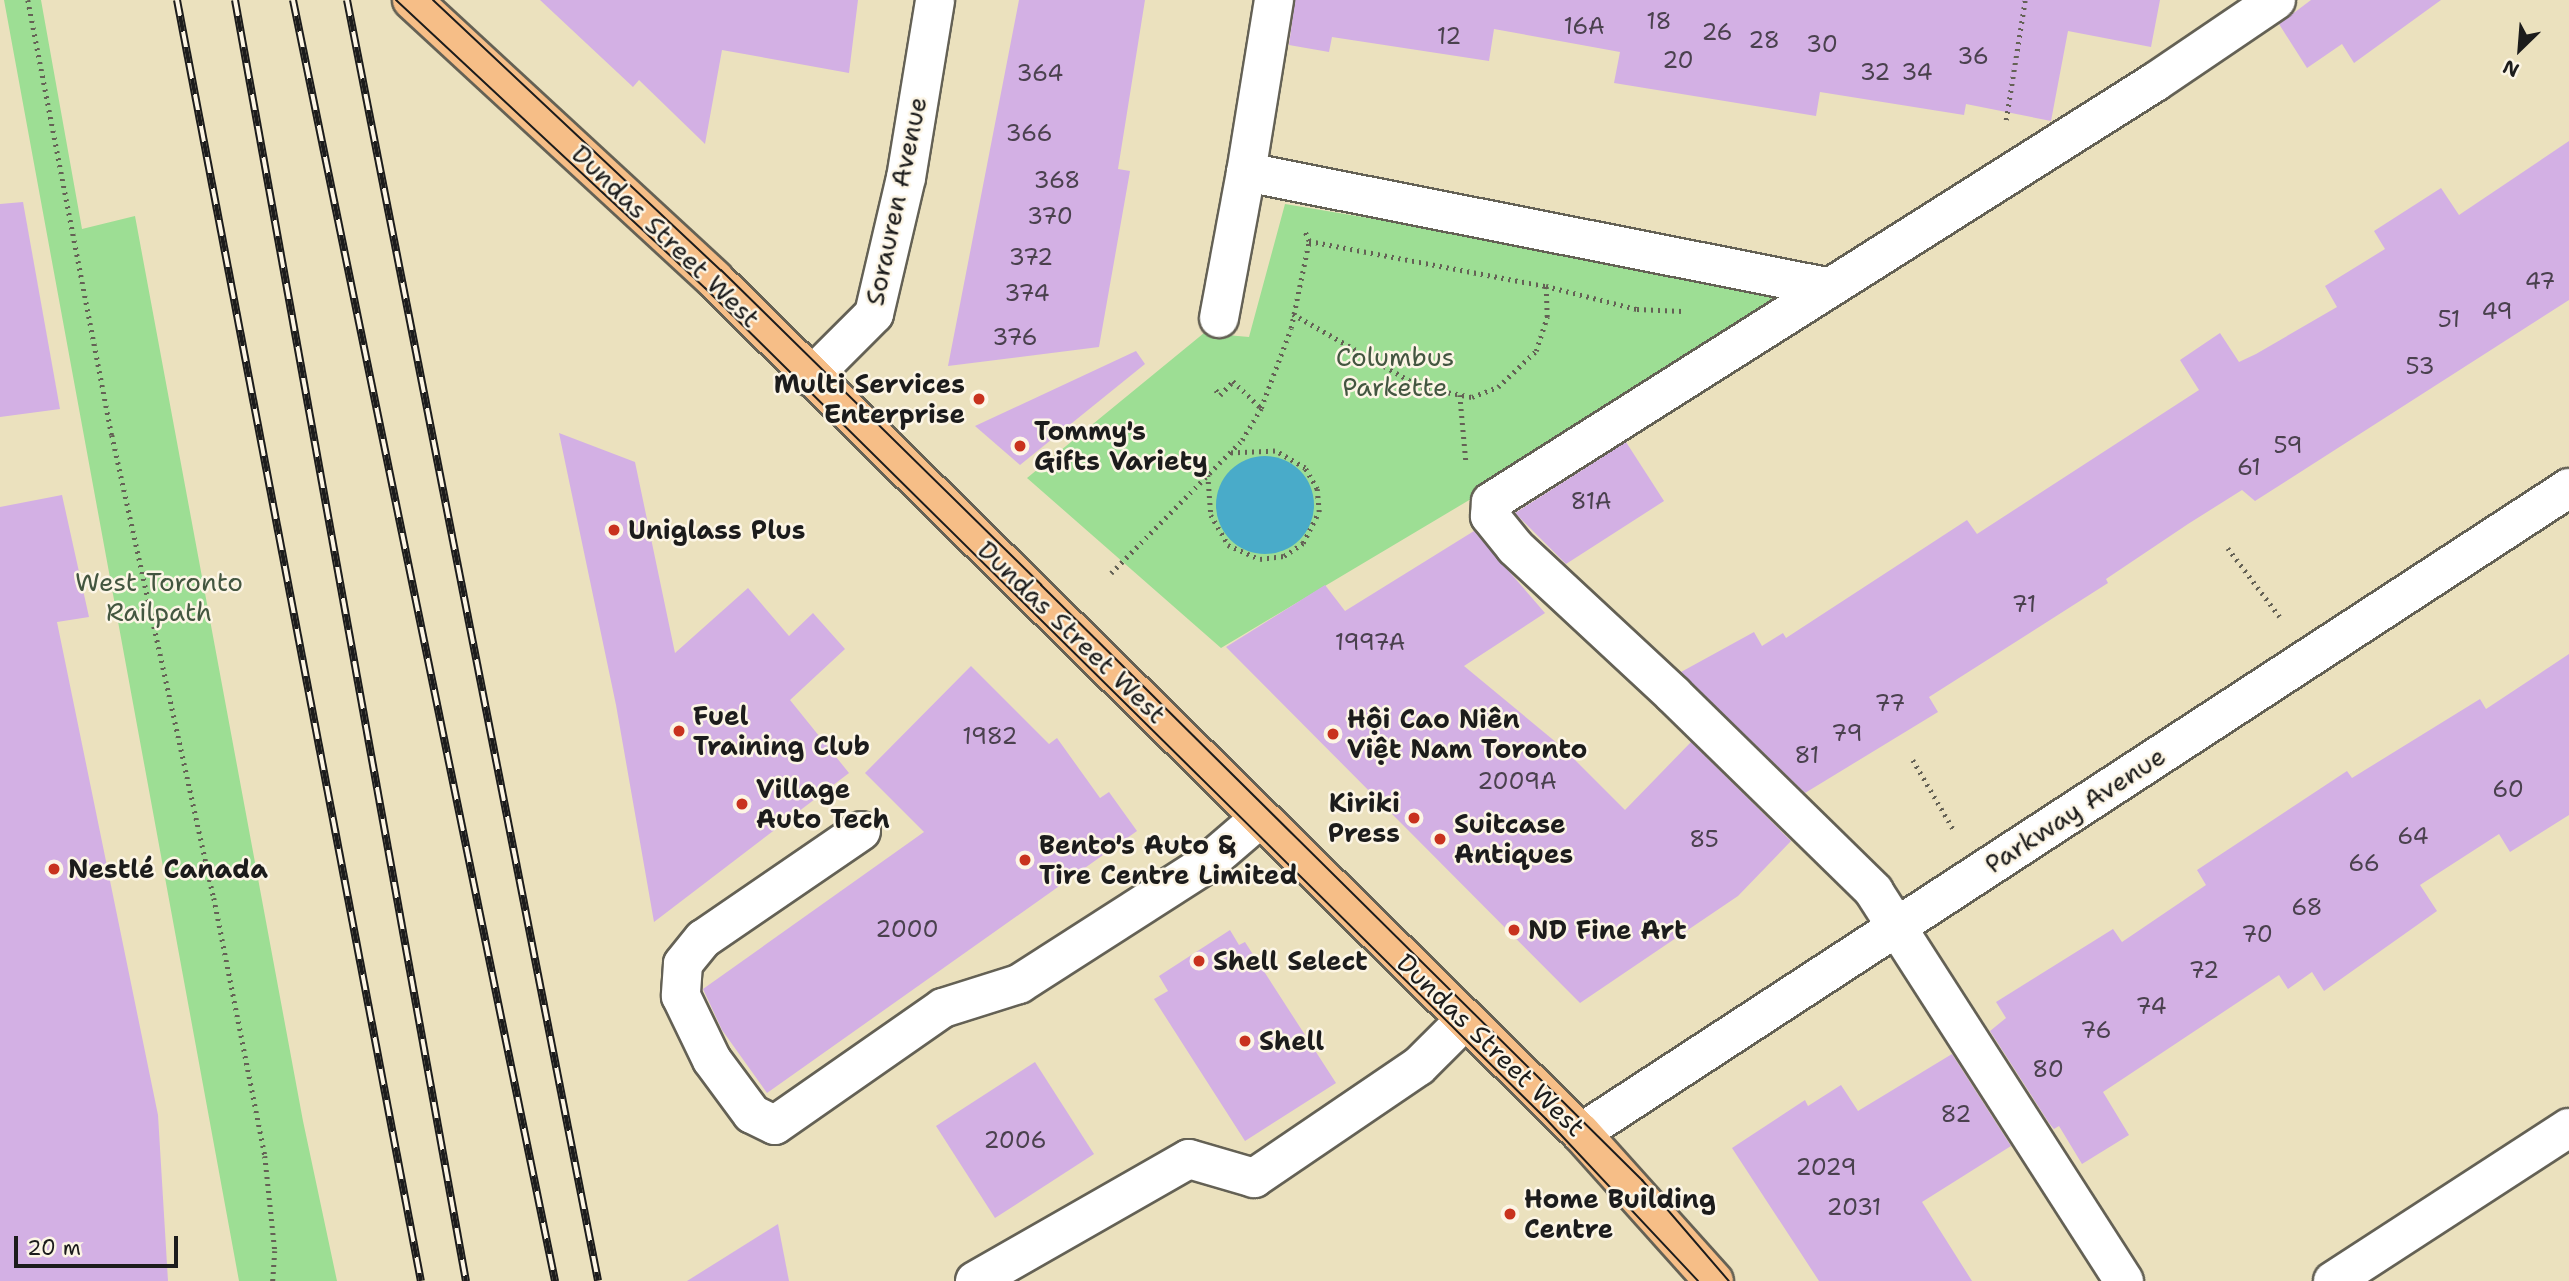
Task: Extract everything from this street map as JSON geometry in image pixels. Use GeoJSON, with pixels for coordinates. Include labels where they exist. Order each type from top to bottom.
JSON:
{"type":"FeatureCollection","features":[{"type":"Feature","properties":{"kind":"main road","name":"Dundas Street West"},"geometry":{"type":"LineString","coordinates":[[412,0],[714,279],[1259,820],[1581,1133],[1714,1281]]}},
{"type":"Feature","properties":{"kind":"street","name":"Sorauren Avenue"},"geometry":{"type":"LineString","coordinates":[[811,377],[874,314],[906,178],[935,0]]}},
{"type":"Feature","properties":{"kind":"street"},"geometry":{"type":"LineString","coordinates":[[1219,318],[1274,0]]}},
{"type":"Feature","properties":{"kind":"street"},"geometry":{"type":"LineString","coordinates":[[2124,1281],[1874,891],[1674,695],[1515,547],[1490,516],[1491,502],[1826,287],[2155,82],[2276,0]]}},
{"type":"Feature","properties":{"kind":"street"},"geometry":{"type":"LineString","coordinates":[[1246,172],[1299,185],[1826,287]]}},
{"type":"Feature","properties":{"kind":"street","name":"Parkway Avenue"},"geometry":{"type":"LineString","coordinates":[[1581,1133],[2569,488]]}},
{"type":"Feature","properties":{"kind":"street"},"geometry":{"type":"LineString","coordinates":[[861,831],[703,939],[683,964],[681,996],[712,1060],[752,1114],[775,1125],[943,1008],[1019,984],[1209,862],[1259,820]]}},
{"type":"Feature","properties":{"kind":"street"},"geometry":{"type":"LineString","coordinates":[[975,1281],[1189,1160],[1254,1178],[1419,1066],[1465,1020]]}},
{"type":"Feature","properties":{"kind":"street"},"geometry":{"type":"LineString","coordinates":[[2333,1281],[2569,1128]]}},
{"type":"Feature","properties":{"kind":"path"},"geometry":{"type":"LineString","coordinates":[[28,0],[112,435],[214,898],[265,1156],[275,1251],[273,1281]]}},
{"type":"Feature","properties":{"kind":"path"},"geometry":{"type":"LineString","coordinates":[[1997,179],[2025,0]]}},
{"type":"Feature","properties":{"kind":"path"},"geometry":{"type":"LineString","coordinates":[[1111,573],[1229,453],[1261,408],[1278,373],[1309,241],[1296,207],[1299,185]]}},
{"type":"Feature","properties":{"kind":"path"},"geometry":{"type":"LineString","coordinates":[[1293,314],[1398,377],[1434,391],[1460,396],[1485,394],[1527,364],[1543,335],[1546,286]]}},
{"type":"Feature","properties":{"kind":"path"},"geometry":{"type":"LineString","coordinates":[[1216,390],[1220,395],[1233,381],[1261,408]]}},
{"type":"Feature","properties":{"kind":"path"},"geometry":{"type":"LineString","coordinates":[[1460,396],[1467,470],[1491,502]]}},
{"type":"Feature","properties":{"kind":"path"},"geometry":{"type":"LineString","coordinates":[[1208,474],[1211,515],[1228,545],[1260,559],[1284,556],[1303,543],[1319,512],[1317,489],[1305,468],[1275,451],[1229,453]]}},
{"type":"Feature","properties":{"kind":"path"},"geometry":{"type":"LineString","coordinates":[[2228,548],[2287,626]]}},
{"type":"Feature","properties":{"kind":"path"},"geometry":{"type":"LineString","coordinates":[[1913,760],[1958,837]]}},
{"type":"Feature","properties":{"kind":"green space","name":"West Toronto Railpath"},"geometry":{"type":"Polygon","coordinates":[[[4,0],[41,0],[82,229],[135,216],[303,1121],[337,1281],[239,1281],[4,0]]]}},
{"type":"Feature","properties":{"kind":"green space","name":"Columbus Parkette"},"geometry":{"type":"Polygon","coordinates":[[[1285,204],[1727,278],[1777,297],[1476,496],[1221,648],[1027,478],[1204,333],[1249,337],[1285,204]]]}},
{"type":"Feature","properties":{"kind":"water"},"geometry":{"type":"Polygon","coordinates":[[[1265,456],[1284,460],[1300,470],[1310,486],[1314,505],[1310,524],[1300,540],[1284,550],[1265,554],[1246,550],[1230,540],[1220,524],[1216,505],[1220,486],[1230,470],[1246,460],[1265,456]]]}},
{"type":"Feature","properties":{"kind":"building"},"geometry":{"type":"Polygon","coordinates":[[[540,0],[858,0],[849,73],[722,50],[705,144],[639,80],[633,87],[540,0]]]}},
{"type":"Feature","properties":{"kind":"building"},"geometry":{"type":"Polygon","coordinates":[[[1019,0],[1145,0],[1118,169],[1130,171],[1099,347],[948,366],[1019,0]]]}},
{"type":"Feature","properties":{"kind":"building"},"geometry":{"type":"Polygon","coordinates":[[[1295,0],[2160,0],[2151,47],[2068,31],[2051,121],[1966,104],[1964,115],[1820,92],[1816,116],[1614,83],[1620,52],[1494,29],[1489,61],[1332,37],[1329,52],[1289,45],[1295,0]]]}},
{"type":"Feature","properties":{"kind":"building"},"geometry":{"type":"Polygon","coordinates":[[[2311,0],[2441,0],[2354,63],[2342,44],[2307,68],[2279,24],[2311,0]]]}},
{"type":"Feature","properties":{"kind":"building"},"geometry":{"type":"Polygon","coordinates":[[[2569,141],[2569,300],[2255,501],[2242,490],[2188,524],[2106,579],[2108,583],[1929,697],[1938,712],[1805,793],[1681,672],[1754,632],[1762,646],[1783,633],[1786,638],[1967,520],[1977,534],[2199,390],[2180,360],[2220,333],[2239,362],[2256,354],[2337,307],[2325,286],[2385,249],[2374,231],[2441,188],[2459,215],[2569,141]]]}},
{"type":"Feature","properties":{"kind":"building"},"geometry":{"type":"Polygon","coordinates":[[[23,202],[60,409],[0,417],[0,204],[23,202]]]}},
{"type":"Feature","properties":{"kind":"building"},"geometry":{"type":"Polygon","coordinates":[[[1136,351],[1145,364],[1020,465],[975,426],[1136,351]]]}},
{"type":"Feature","properties":{"kind":"building"},"geometry":{"type":"Polygon","coordinates":[[[559,433],[635,462],[675,653],[748,588],[789,636],[813,613],[845,649],[790,700],[849,773],[654,922],[616,705],[559,433]]]}},
{"type":"Feature","properties":{"kind":"building"},"geometry":{"type":"Polygon","coordinates":[[[1626,442],[1664,501],[1566,564],[1515,513],[1626,442]]]}},
{"type":"Feature","properties":{"kind":"building","name":"Nestlé Canada"},"geometry":{"type":"Polygon","coordinates":[[[62,495],[89,617],[57,622],[158,1115],[168,1281],[0,1281],[0,507],[62,495]]]}},
{"type":"Feature","properties":{"kind":"building"},"geometry":{"type":"Polygon","coordinates":[[[1474,531],[1545,613],[1464,666],[1563,748],[1625,810],[1691,742],[1791,841],[1738,896],[1580,1003],[1226,647],[1325,585],[1345,611],[1474,531]]]}},
{"type":"Feature","properties":{"kind":"building"},"geometry":{"type":"Polygon","coordinates":[[[2569,654],[2569,815],[2510,852],[2499,834],[2420,885],[2437,911],[2324,991],[2312,972],[2288,989],[2279,975],[2103,1092],[2129,1135],[2082,1164],[2059,1126],[2054,1129],[2049,1123],[1990,1031],[2006,1018],[1996,1002],[2113,929],[2122,942],[2206,885],[2197,870],[2347,771],[2352,778],[2480,699],[2486,709],[2569,654]]]}},
{"type":"Feature","properties":{"kind":"building"},"geometry":{"type":"Polygon","coordinates":[[[971,666],[1049,744],[1057,738],[1100,798],[1109,792],[1137,831],[767,1093],[722,1030],[703,989],[924,832],[865,773],[971,666]]]}},
{"type":"Feature","properties":{"kind":"building","name":"Shell"},"geometry":{"type":"Polygon","coordinates":[[[1230,930],[1239,945],[1245,942],[1336,1083],[1245,1141],[1154,999],[1168,991],[1159,976],[1230,930]]]}},
{"type":"Feature","properties":{"kind":"building"},"geometry":{"type":"Polygon","coordinates":[[[1952,1054],[2011,1146],[1922,1202],[1972,1281],[1819,1281],[1732,1148],[1805,1100],[1808,1106],[1841,1085],[1858,1111],[1952,1054]]]}},
{"type":"Feature","properties":{"kind":"building"},"geometry":{"type":"Polygon","coordinates":[[[1035,1062],[1094,1154],[995,1218],[936,1126],[1035,1062]]]}},
{"type":"Feature","properties":{"kind":"building"},"geometry":{"type":"Polygon","coordinates":[[[778,1224],[789,1281],[687,1281],[778,1224]]]}},
{"type":"Feature","properties":{"kind":"tram line"},"geometry":{"type":"LineString","coordinates":[[396,0],[705,288],[1546,1119],[1698,1281]]}},
{"type":"Feature","properties":{"kind":"tram line"},"geometry":{"type":"LineString","coordinates":[[433,0],[721,270],[1041,585],[1642,1180],[1729,1281]]}},
{"type":"Feature","properties":{"kind":"railway"},"geometry":{"type":"LineString","coordinates":[[177,0],[421,1281]]}},
{"type":"Feature","properties":{"kind":"railway"},"geometry":{"type":"LineString","coordinates":[[235,0],[466,1281]]}},
{"type":"Feature","properties":{"kind":"railway"},"geometry":{"type":"LineString","coordinates":[[293,0],[555,1281]]}},
{"type":"Feature","properties":{"kind":"railway"},"geometry":{"type":"LineString","coordinates":[[347,0],[598,1281]]}},
{"type":"Feature","properties":{"kind":"place","name":"Multi Services Enterprise"},"geometry":{"type":"Point","coordinates":[979,399]}},
{"type":"Feature","properties":{"kind":"place","name":"Tommy's Gifts Variety"},"geometry":{"type":"Point","coordinates":[1020,446]}},
{"type":"Feature","properties":{"kind":"place","name":"Uniglass Plus"},"geometry":{"type":"Point","coordinates":[614,530]}},
{"type":"Feature","properties":{"kind":"place","name":"Fuel Training Club"},"geometry":{"type":"Point","coordinates":[679,731]}},
{"type":"Feature","properties":{"kind":"place","name":"Hội Cao Niên Việt Nam Toronto"},"geometry":{"type":"Point","coordinates":[1333,734]}},
{"type":"Feature","properties":{"kind":"place","name":"Village Auto Tech"},"geometry":{"type":"Point","coordinates":[742,804]}},
{"type":"Feature","properties":{"kind":"place","name":"Kiriki Press"},"geometry":{"type":"Point","coordinates":[1414,818]}},
{"type":"Feature","properties":{"kind":"place","name":"Suitcase Antiques"},"geometry":{"type":"Point","coordinates":[1440,839]}},
{"type":"Feature","properties":{"kind":"place","name":"Bento's Auto & Tire Centre Limited"},"geometry":{"type":"Point","coordinates":[1025,860]}},
{"type":"Feature","properties":{"kind":"place","name":"Nestlé Canada"},"geometry":{"type":"Point","coordinates":[54,869]}},
{"type":"Feature","properties":{"kind":"place","name":"ND Fine Art"},"geometry":{"type":"Point","coordinates":[1514,930]}},
{"type":"Feature","properties":{"kind":"place","name":"Shell Select"},"geometry":{"type":"Point","coordinates":[1199,961]}},
{"type":"Feature","properties":{"kind":"place","name":"Shell"},"geometry":{"type":"Point","coordinates":[1245,1041]}},
{"type":"Feature","properties":{"kind":"place","name":"Home Building Centre"},"geometry":{"type":"Point","coordinates":[1510,1214]}}]}
